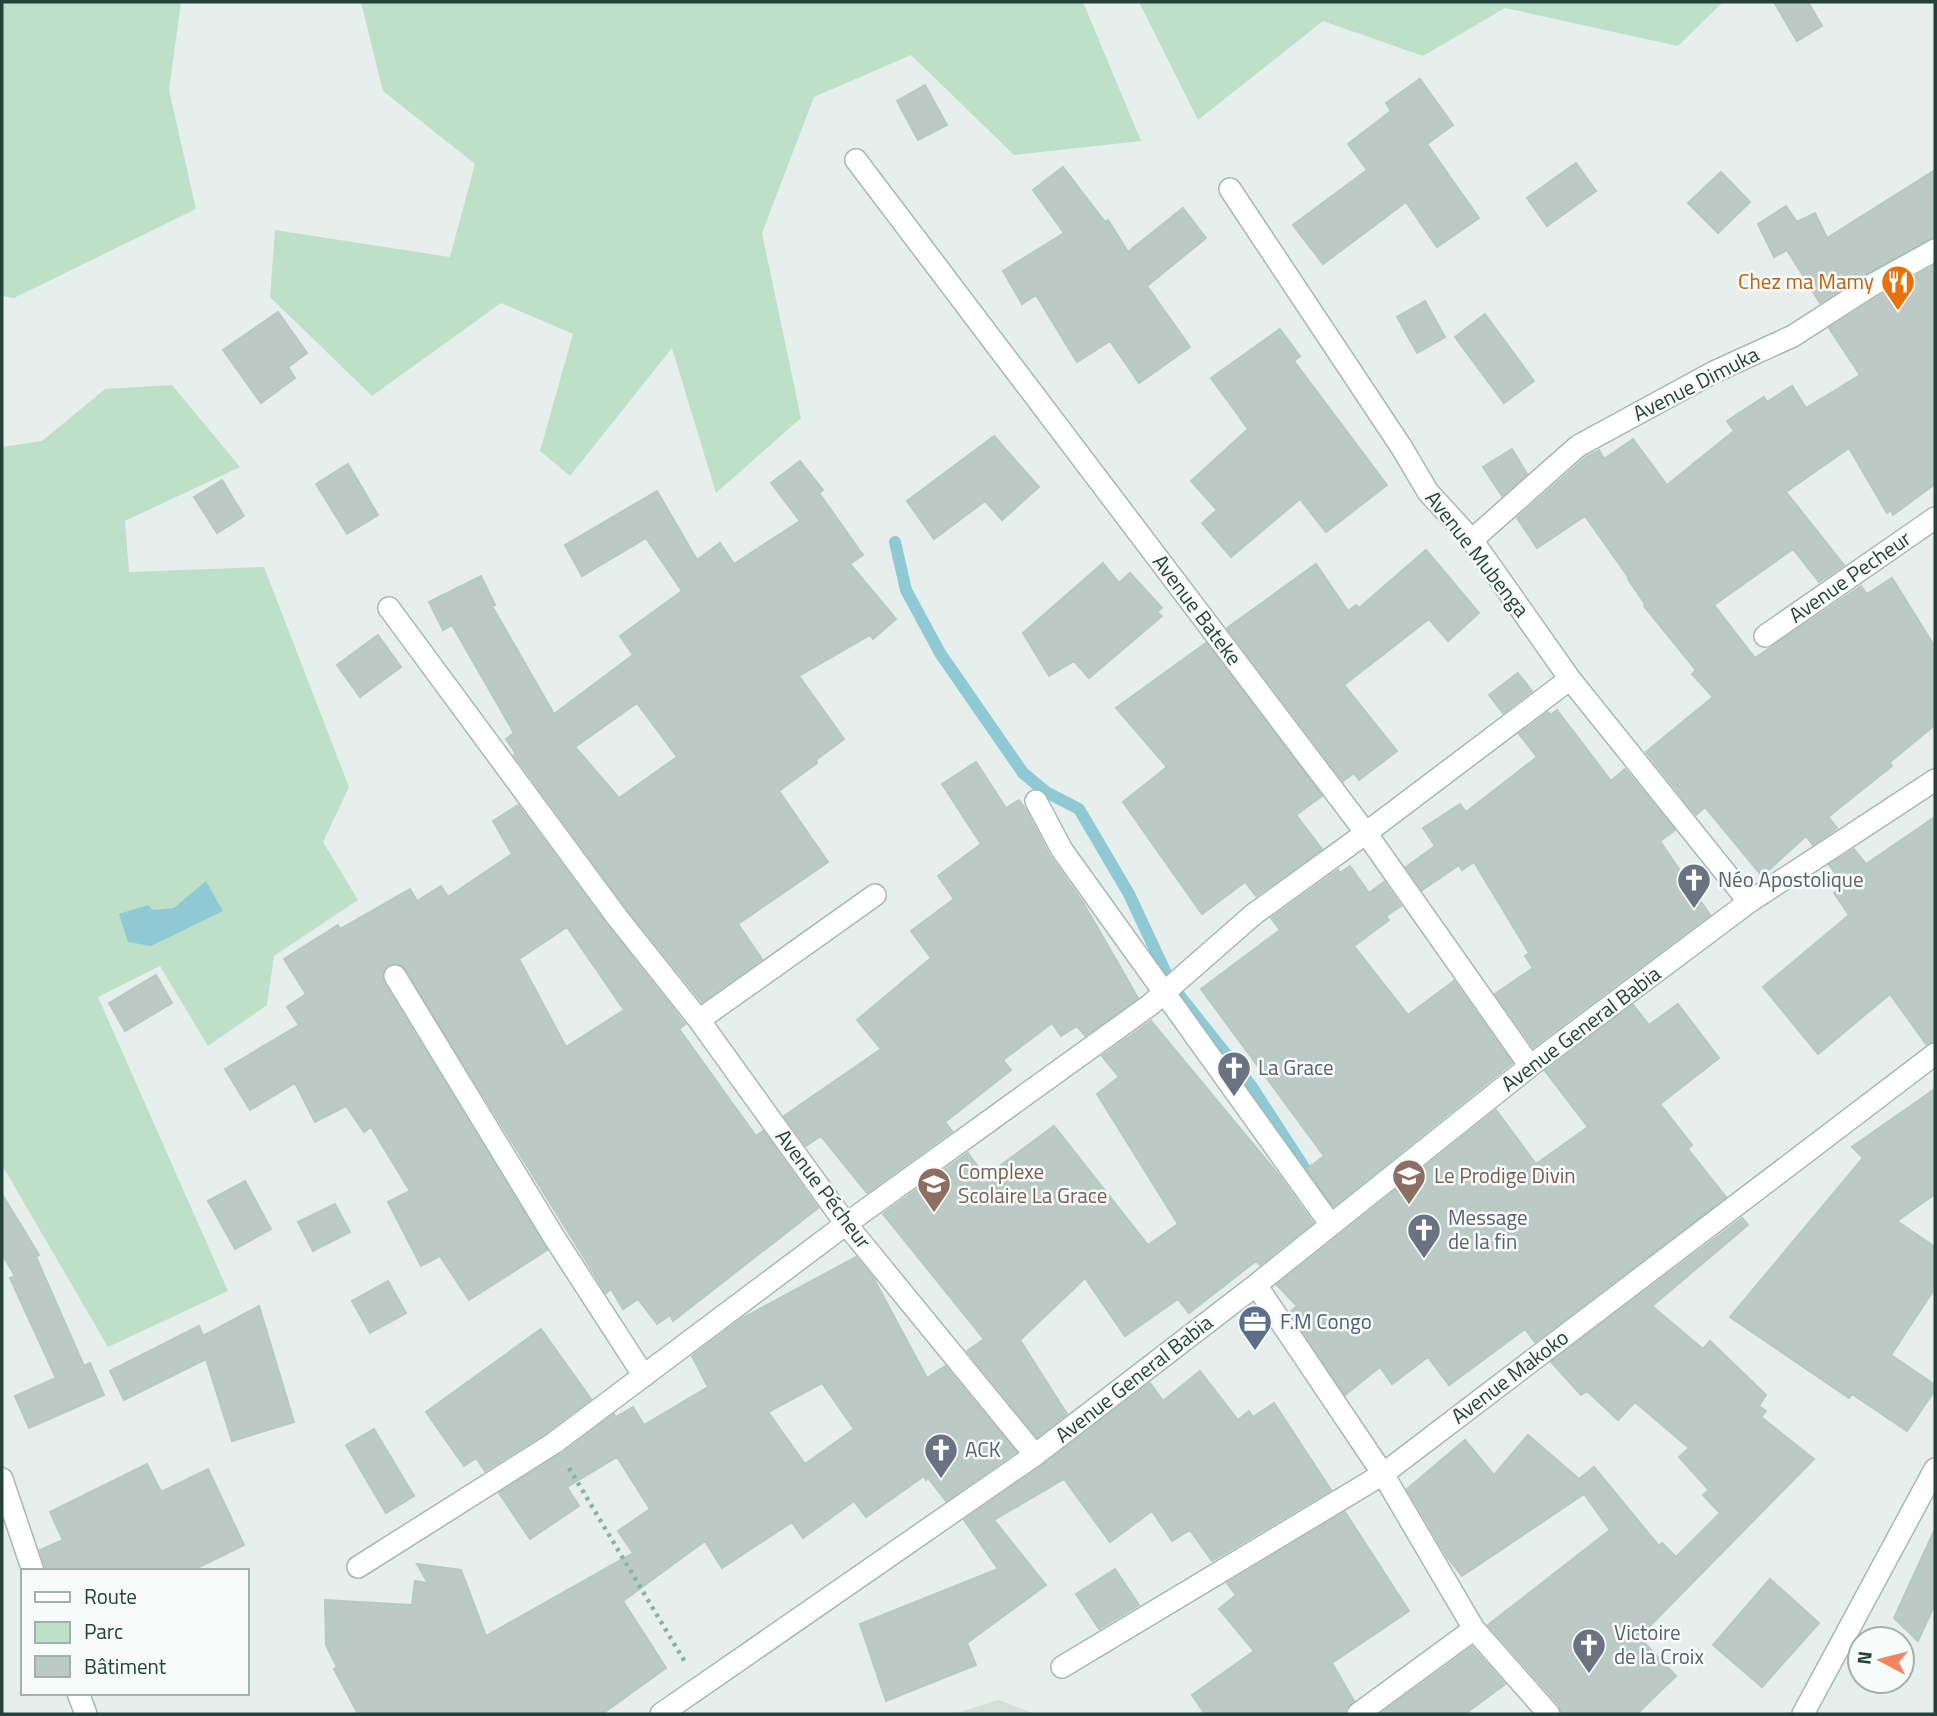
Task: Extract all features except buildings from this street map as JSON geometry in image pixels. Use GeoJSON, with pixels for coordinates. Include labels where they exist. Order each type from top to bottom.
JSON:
{"type":"FeatureCollection","features":[{"type":"Feature","properties":{"kind":"street","name":"Avenue Bateke"},"geometry":{"type":"LineString","coordinates":[[856,160],[1366,833],[1530,1066]]}},
{"type":"Feature","properties":{"kind":"street","name":"Avenue Mubenga"},"geometry":{"type":"LineString","coordinates":[[1230,189],[1402,448],[1428,492],[1472,540],[1570,679],[1749,902]]}},
{"type":"Feature","properties":{"kind":"street","name":"Avenue Dimuka"},"geometry":{"type":"LineString","coordinates":[[1472,540],[1578,446],[1714,372],[1793,335],[1872,285],[1935,250]]}},
{"type":"Feature","properties":{"kind":"street","name":"Avenue Pecheur"},"geometry":{"type":"LineString","coordinates":[[1765,636],[1935,519]]}},
{"type":"Feature","properties":{"kind":"street","name":"Avenue Pécheur"},"geometry":{"type":"LineString","coordinates":[[389,608],[617,917],[699,1020],[846,1224],[1035,1455]]}},
{"type":"Feature","properties":{"kind":"street"},"geometry":{"type":"LineString","coordinates":[[358,1567],[554,1443],[846,1224],[1164,992],[1254,914],[1570,679]]}},
{"type":"Feature","properties":{"kind":"street","name":"Avenue General Babia"},"geometry":{"type":"LineString","coordinates":[[661,1714],[1035,1455],[1256,1285],[1530,1066],[1749,902],[1935,780]]}},
{"type":"Feature","properties":{"kind":"street"},"geometry":{"type":"LineString","coordinates":[[1036,801],[1062,850],[1331,1225]]}},
{"type":"Feature","properties":{"kind":"street"},"geometry":{"type":"LineString","coordinates":[[699,1020],[874,895]]}},
{"type":"Feature","properties":{"kind":"street"},"geometry":{"type":"LineString","coordinates":[[395,976],[554,1237],[644,1376]]}},
{"type":"Feature","properties":{"kind":"street","name":"Avenue Makoko"},"geometry":{"type":"LineString","coordinates":[[1062,1667],[1383,1474],[1935,1054]]}},
{"type":"Feature","properties":{"kind":"street"},"geometry":{"type":"LineString","coordinates":[[1256,1285],[1383,1474],[1474,1629],[1549,1714]]}},
{"type":"Feature","properties":{"kind":"street"},"geometry":{"type":"LineString","coordinates":[[1803,1714],[1935,1469]]}},
{"type":"Feature","properties":{"kind":"street"},"geometry":{"type":"LineString","coordinates":[[2,1479],[32,1569]]}},
{"type":"Feature","properties":{"kind":"street"},"geometry":{"type":"LineString","coordinates":[[1358,1714],[1474,1629]]}},
{"type":"Feature","properties":{"kind":"street"},"geometry":{"type":"LineString","coordinates":[[79,1695],[86,1714]]}},
{"type":"Feature","properties":{"kind":"path"},"geometry":{"type":"LineString","coordinates":[[554,1443],[701,1688]]}},
{"type":"Feature","properties":{"kind":"shaded area"},"geometry":{"type":"Polygon","coordinates":[[[998,1700],[1035,1714],[954,1714],[998,1700]]]}},
{"type":"Feature","properties":{"kind":"green space"},"geometry":{"type":"Polygon","coordinates":[[[2,2],[181,2],[169,90],[196,209],[14,298],[2,296],[2,2]]]}},
{"type":"Feature","properties":{"kind":"green space"},"geometry":{"type":"Polygon","coordinates":[[[361,2],[1083,2],[1141,141],[1014,155],[911,55],[814,97],[762,233],[801,418],[716,493],[672,348],[570,476],[540,451],[573,334],[501,303],[372,396],[270,297],[275,230],[450,257],[475,164],[383,91],[361,2]]]}},
{"type":"Feature","properties":{"kind":"green space"},"geometry":{"type":"Polygon","coordinates":[[[1139,2],[1723,2],[1678,46],[1505,8],[1423,56],[1323,21],[1198,120],[1139,2]]]}},
{"type":"Feature","properties":{"kind":"green space"},"geometry":{"type":"Polygon","coordinates":[[[172,385],[240,467],[125,521],[129,572],[264,567],[349,787],[323,842],[358,900],[274,956],[267,1005],[208,1046],[160,966],[98,997],[228,1291],[108,1347],[2,1165],[2,447],[42,441],[105,389],[172,385]]]}},
{"type":"Feature","properties":{"kind":"water"},"geometry":{"type":"Polygon","coordinates":[[[206,881],[223,911],[151,946],[128,942],[119,914],[148,905],[153,910],[174,908],[206,881]]]}},
{"type":"Feature","properties":{"kind":"waterway"},"geometry":{"type":"LineString","coordinates":[[895,542],[906,590],[940,653],[1023,773],[1046,792],[1079,809],[1129,894],[1172,986],[1252,1087],[1327,1203]]}},
{"type":"Feature","properties":{"kind":"place","name":"Chez ma Mamy"},"geometry":{"type":"Point","coordinates":[1898,312]}},
{"type":"Feature","properties":{"kind":"place","name":"Néo Apostolique"},"geometry":{"type":"Point","coordinates":[1694,910]}},
{"type":"Feature","properties":{"kind":"place","name":"La Grace"},"geometry":{"type":"Point","coordinates":[1234,1098]}},
{"type":"Feature","properties":{"kind":"place","name":"Le Prodige Divin"},"geometry":{"type":"Point","coordinates":[1409,1206]}},
{"type":"Feature","properties":{"kind":"place","name":"Complexe Scolaire La Grace"},"geometry":{"type":"Point","coordinates":[934,1214]}},
{"type":"Feature","properties":{"kind":"place","name":"Message de la fin"},"geometry":{"type":"Point","coordinates":[1424,1260]}},
{"type":"Feature","properties":{"kind":"place","name":"F.M Congo"},"geometry":{"type":"Point","coordinates":[1255,1352]}},
{"type":"Feature","properties":{"kind":"place","name":"ACK"},"geometry":{"type":"Point","coordinates":[941,1480]}},
{"type":"Feature","properties":{"kind":"place","name":"Victoire de la Croix"},"geometry":{"type":"Point","coordinates":[1589,1675]}}]}
